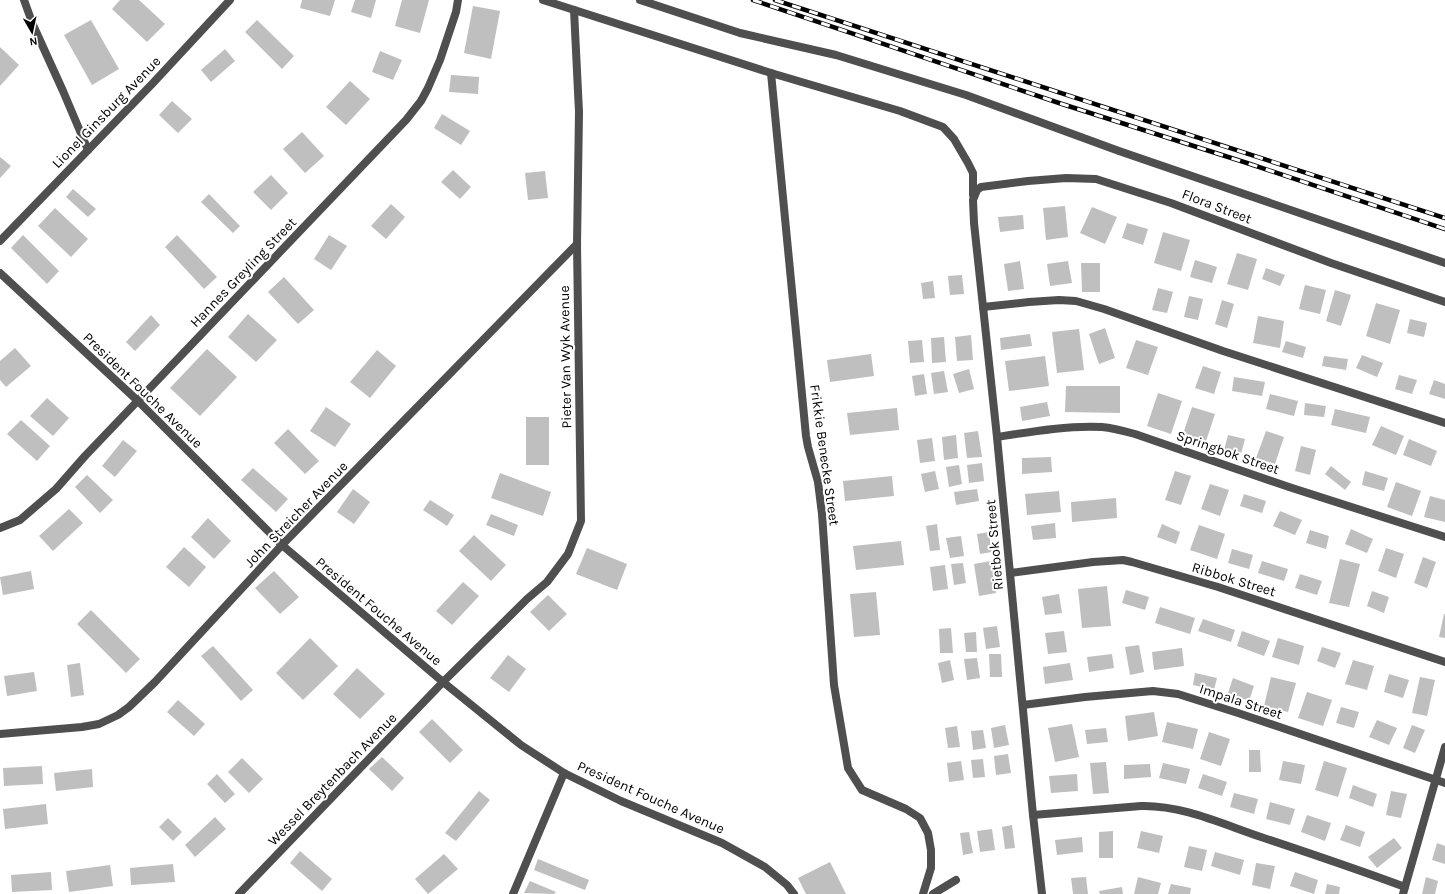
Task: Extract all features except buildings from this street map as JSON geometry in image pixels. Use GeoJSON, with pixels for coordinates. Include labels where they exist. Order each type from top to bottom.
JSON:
{"type":"FeatureCollection","features":[{"type":"Feature","properties":{"kind":"street"},"geometry":{"type":"LineString","coordinates":[[24,0],[33,25],[88,150]]}},
{"type":"Feature","properties":{"kind":"street","name":"Lionel Ginsburg Avenue"},"geometry":{"type":"LineString","coordinates":[[0,241],[153,83],[230,0]]}},
{"type":"Feature","properties":{"kind":"street","name":"Hannes Greyling Street"},"geometry":{"type":"LineString","coordinates":[[0,528],[20,520],[56,489],[138,400],[410,115],[421,101],[437,68],[456,12],[458,0]]}},
{"type":"Feature","properties":{"kind":"street"},"geometry":{"type":"LineString","coordinates":[[543,0],[574,10]]}},
{"type":"Feature","properties":{"kind":"street"},"geometry":{"type":"LineString","coordinates":[[640,0],[740,32],[836,55],[966,95],[1119,151],[1445,263]]}},
{"type":"Feature","properties":{"kind":"street","name":"Rietbok Street"},"geometry":{"type":"LineString","coordinates":[[574,10],[771,73],[900,111],[943,127],[949,132],[958,145],[973,173],[974,223],[997,437],[1033,815],[1042,894]]}},
{"type":"Feature","properties":{"kind":"street","name":"Pieter Van Wyk Avenue"},"geometry":{"type":"LineString","coordinates":[[443,682],[527,599],[547,582],[568,554],[581,521],[577,244],[579,112],[574,10]]}},
{"type":"Feature","properties":{"kind":"street","name":"Frikkie Benecke Street"},"geometry":{"type":"LineString","coordinates":[[771,73],[806,436],[819,490],[834,685],[848,768],[862,790],[906,809],[920,818],[928,833],[931,850],[931,868],[923,894]]}},
{"type":"Feature","properties":{"kind":"street","name":"Flora Street"},"geometry":{"type":"LineString","coordinates":[[974,197],[977,190],[990,185],[1066,178],[1096,178],[1171,203],[1445,302]]}},
{"type":"Feature","properties":{"kind":"street","name":"John Streicher Avenue"},"geometry":{"type":"LineString","coordinates":[[0,734],[99,724],[118,715],[129,707],[155,682],[282,545],[577,244]]}},
{"type":"Feature","properties":{"kind":"street","name":"President Fouche Avenue"},"geometry":{"type":"LineString","coordinates":[[0,273],[138,400],[282,545],[443,682],[521,745],[564,773],[622,801],[722,843],[765,867],[787,885],[794,894]]}},
{"type":"Feature","properties":{"kind":"street"},"geometry":{"type":"LineString","coordinates":[[983,308],[1059,300],[1076,301],[1136,319],[1223,351],[1445,422]]}},
{"type":"Feature","properties":{"kind":"street","name":"Springbok Street"},"geometry":{"type":"LineString","coordinates":[[997,437],[1083,427],[1102,427],[1120,430],[1289,487],[1445,537]]}},
{"type":"Feature","properties":{"kind":"street","name":"Ribbok Street"},"geometry":{"type":"LineString","coordinates":[[1010,573],[1093,562],[1123,560],[1225,589],[1445,662]]}},
{"type":"Feature","properties":{"kind":"street","name":"Wessel Breytenbach Avenue"},"geometry":{"type":"LineString","coordinates":[[239,894],[443,682]]}},
{"type":"Feature","properties":{"kind":"street","name":"Impala Street"},"geometry":{"type":"LineString","coordinates":[[1023,705],[1085,697],[1153,691],[1178,694],[1445,783]]}},
{"type":"Feature","properties":{"kind":"street"},"geometry":{"type":"LineString","coordinates":[[1033,815],[1141,806],[1168,808],[1204,817],[1323,857],[1404,890],[1445,747]]}},
{"type":"Feature","properties":{"kind":"street"},"geometry":{"type":"LineString","coordinates":[[513,894],[564,773]]}},
{"type":"Feature","properties":{"kind":"street"},"geometry":{"type":"LineString","coordinates":[[933,894],[956,880]]}},
{"type":"Feature","properties":{"kind":"railway"},"geometry":{"type":"LineString","coordinates":[[753,0],[1062,104],[1247,163],[1445,229]]}},
{"type":"Feature","properties":{"kind":"railway"},"geometry":{"type":"LineString","coordinates":[[775,0],[1445,218]]}}]}
